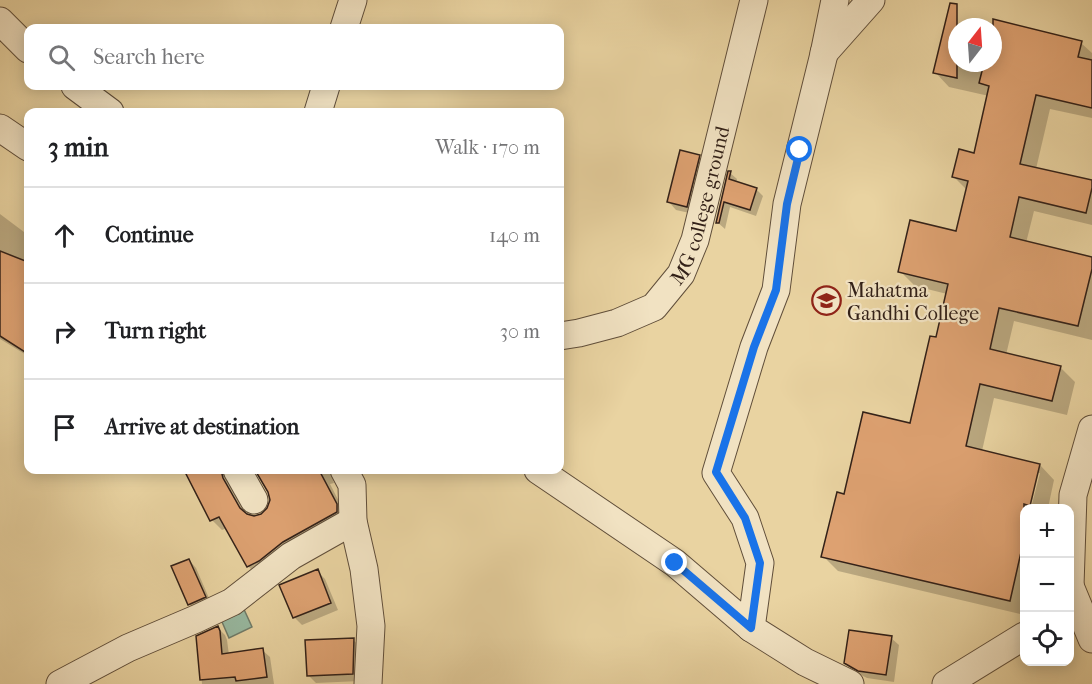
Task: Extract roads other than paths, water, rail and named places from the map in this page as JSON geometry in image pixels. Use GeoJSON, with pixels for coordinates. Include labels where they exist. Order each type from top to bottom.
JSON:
{"type":"FeatureCollection","features":[{"type":"Feature","properties":{"kind":"street"},"geometry":{"type":"LineString","coordinates":[[345,24],[353,0]]}},
{"type":"Feature","properties":{"kind":"street","name":"MG college ground"},"geometry":{"type":"LineString","coordinates":[[564,335],[617,323],[654,308],[681,274],[695,240],[754,0]]}},
{"type":"Feature","properties":{"kind":"street"},"geometry":{"type":"LineString","coordinates":[[751,628],[760,563],[745,518],[716,472],[754,347],[776,290],[787,204],[835,0]]}},
{"type":"Feature","properties":{"kind":"street"},"geometry":{"type":"LineString","coordinates":[[824,54],[871,0]]}},
{"type":"Feature","properties":{"kind":"street"},"geometry":{"type":"LineString","coordinates":[[0,21],[24,45]]}},
{"type":"Feature","properties":{"kind":"street"},"geometry":{"type":"LineString","coordinates":[[80,90],[105,108]]}},
{"type":"Feature","properties":{"kind":"street"},"geometry":{"type":"LineString","coordinates":[[319,108],[325,90]]}},
{"type":"Feature","properties":{"kind":"street"},"geometry":{"type":"LineString","coordinates":[[0,128],[24,144]]}},
{"type":"Feature","properties":{"kind":"street"},"geometry":{"type":"LineString","coordinates":[[1071,558],[1073,495],[1092,429]]}},
{"type":"Feature","properties":{"kind":"street"},"geometry":{"type":"LineString","coordinates":[[239,474],[254,500]]}},
{"type":"Feature","properties":{"kind":"street"},"geometry":{"type":"LineString","coordinates":[[346,474],[352,485],[354,521],[372,626],[368,684]]}},
{"type":"Feature","properties":{"kind":"street"},"geometry":{"type":"LineString","coordinates":[[544,474],[675,563],[751,628],[805,662],[850,684]]}},
{"type":"Feature","properties":{"kind":"street"},"geometry":{"type":"LineString","coordinates":[[60,684],[128,648],[196,620],[232,602],[291,556],[354,521]]}},
{"type":"Feature","properties":{"kind":"street"},"geometry":{"type":"LineString","coordinates":[[1074,596],[1092,639]]}},
{"type":"Feature","properties":{"kind":"street"},"geometry":{"type":"LineString","coordinates":[[946,684],[1020,638]]}},
{"type":"Feature","properties":{"kind":"place","name":"Mahatma Gandhi College"},"geometry":{"type":"Point","coordinates":[826,301]}}]}
